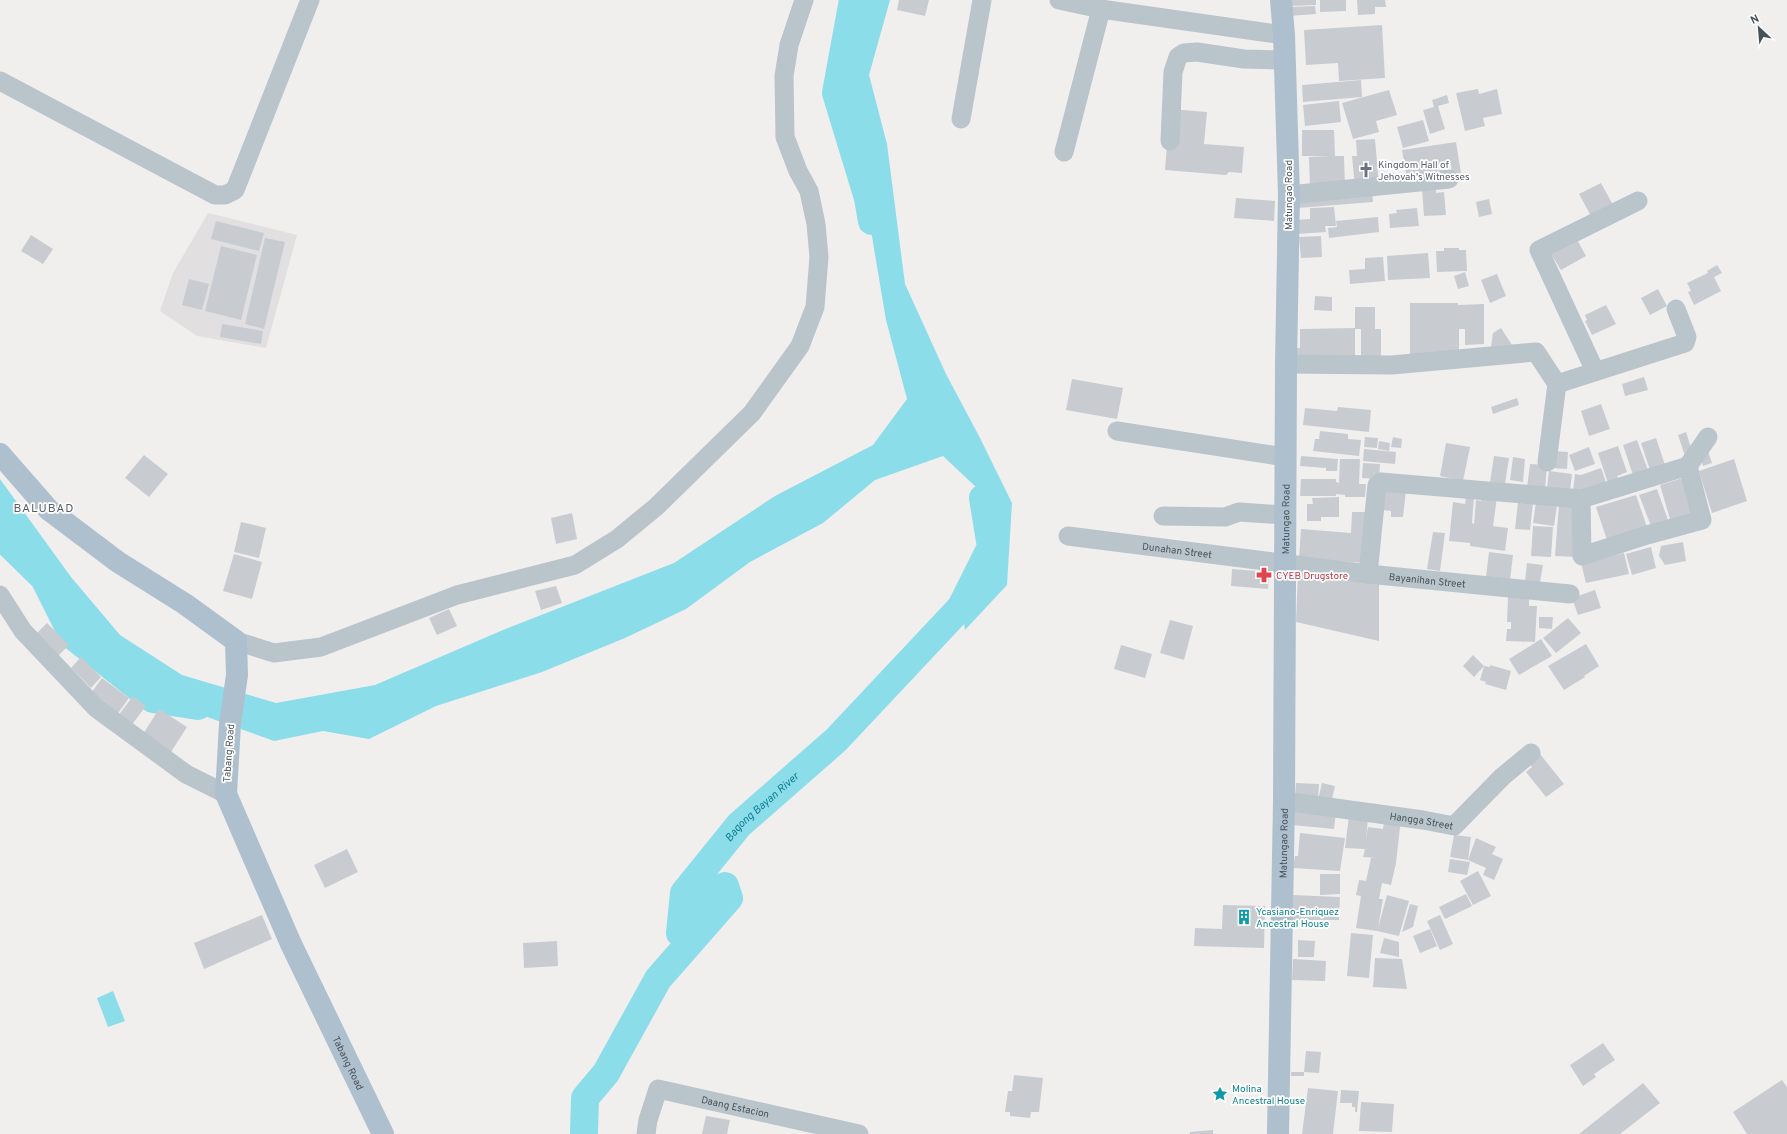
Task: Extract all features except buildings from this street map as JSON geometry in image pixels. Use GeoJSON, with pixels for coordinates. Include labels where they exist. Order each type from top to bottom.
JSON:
{"type":"FeatureCollection","features":[{"type":"Feature","properties":{"kind":"main road","name":"Matungao Road"},"geometry":{"type":"LineString","coordinates":[[1278,1134],[1284,801],[1285,457],[1288,195],[1284,35],[1280,0]]}},
{"type":"Feature","properties":{"kind":"main road"},"geometry":{"type":"LineString","coordinates":[[0,454],[49,510],[118,562],[185,604],[236,641]]}},
{"type":"Feature","properties":{"kind":"main road","name":"Tabang Road"},"geometry":{"type":"LineString","coordinates":[[236,641],[237,675],[230,724],[226,794],[291,944],[383,1134]]}},
{"type":"Feature","properties":{"kind":"street"},"geometry":{"type":"LineString","coordinates":[[0,81],[215,195],[225,195],[235,190],[310,0]]}},
{"type":"Feature","properties":{"kind":"street"},"geometry":{"type":"LineString","coordinates":[[236,641],[274,653],[321,647],[457,595],[575,564],[617,539],[656,507],[752,413],[800,346],[815,307],[819,257],[816,224],[809,191],[798,171],[785,137],[784,76],[788,52],[804,0]]}},
{"type":"Feature","properties":{"kind":"street"},"geometry":{"type":"LineString","coordinates":[[961,119],[982,0]]}},
{"type":"Feature","properties":{"kind":"street"},"geometry":{"type":"LineString","coordinates":[[1059,0],[1101,8],[1284,35]]}},
{"type":"Feature","properties":{"kind":"street"},"geometry":{"type":"LineString","coordinates":[[1064,152],[1101,8]]}},
{"type":"Feature","properties":{"kind":"street"},"geometry":{"type":"LineString","coordinates":[[1170,141],[1173,72],[1178,57],[1184,53],[1197,52],[1244,59],[1285,60]]}},
{"type":"Feature","properties":{"kind":"street"},"geometry":{"type":"LineString","coordinates":[[1288,195],[1449,179]]}},
{"type":"Feature","properties":{"kind":"street"},"geometry":{"type":"LineString","coordinates":[[1595,371],[1539,250],[1638,201]]}},
{"type":"Feature","properties":{"kind":"street"},"geometry":{"type":"LineString","coordinates":[[1557,384],[1685,343],[1686,337],[1676,309]]}},
{"type":"Feature","properties":{"kind":"street"},"geometry":{"type":"LineString","coordinates":[[1286,364],[1392,365],[1507,356],[1536,352],[1557,384],[1547,462]]}},
{"type":"Feature","properties":{"kind":"street"},"geometry":{"type":"LineString","coordinates":[[1117,431],[1285,457]]}},
{"type":"Feature","properties":{"kind":"street"},"geometry":{"type":"LineString","coordinates":[[1368,574],[1377,485],[1381,482],[1581,499],[1688,466],[1708,437]]}},
{"type":"Feature","properties":{"kind":"street"},"geometry":{"type":"LineString","coordinates":[[1581,499],[1582,556],[1647,535],[1702,520],[1688,466]]}},
{"type":"Feature","properties":{"kind":"street"},"geometry":{"type":"LineString","coordinates":[[1163,516],[1225,517],[1239,512],[1285,515]]}},
{"type":"Feature","properties":{"kind":"street","name":"Dunahan Street"},"geometry":{"type":"LineString","coordinates":[[1068,536],[1285,564]]}},
{"type":"Feature","properties":{"kind":"street","name":"Bayanihan Street"},"geometry":{"type":"LineString","coordinates":[[1285,564],[1368,574],[1570,594]]}},
{"type":"Feature","properties":{"kind":"street"},"geometry":{"type":"LineString","coordinates":[[0,595],[23,632],[96,708],[186,774],[226,794]]}},
{"type":"Feature","properties":{"kind":"street","name":"Hangga Street"},"geometry":{"type":"LineString","coordinates":[[1284,801],[1423,820],[1454,826],[1502,777],[1531,753]]}},
{"type":"Feature","properties":{"kind":"street","name":"Daang Estacion"},"geometry":{"type":"LineString","coordinates":[[646,1134],[648,1120],[658,1089],[859,1134]]}},
{"type":"Feature","properties":{"kind":"shaded area"},"geometry":{"type":"Polygon","coordinates":[[[208,213],[297,235],[266,348],[197,336],[160,311],[173,273],[208,213]]]}},
{"type":"Feature","properties":{"kind":"water"},"geometry":{"type":"Polygon","coordinates":[[[860,0],[890,0],[869,75],[887,144],[905,284],[946,374],[1012,503],[1007,585],[965,630],[960,599],[989,537],[978,489],[943,456],[875,480],[823,523],[750,562],[686,609],[625,638],[542,672],[436,706],[369,739],[323,731],[274,741],[124,687],[50,607],[0,527],[0,479],[71,577],[120,635],[182,675],[276,703],[375,685],[503,630],[674,563],[775,496],[873,445],[907,399],[886,320],[861,171],[836,64],[860,0]]]}},
{"type":"Feature","properties":{"kind":"water"},"geometry":{"type":"Polygon","coordinates":[[[113,991],[125,1021],[108,1027],[97,998],[113,991]]]}},
{"type":"Feature","properties":{"kind":"waterway"},"geometry":{"type":"LineString","coordinates":[[853,0],[836,93],[868,198],[872,221]]}},
{"type":"Feature","properties":{"kind":"waterway","name":"Bagong Bayan River"},"geometry":{"type":"LineString","coordinates":[[584,1134],[585,1098],[606,1073],[658,979],[729,898],[725,886],[680,933],[684,893],[739,825],[836,740],[961,607],[991,547],[983,498]]}},
{"type":"Feature","properties":{"kind":"waterway"},"geometry":{"type":"LineString","coordinates":[[0,535],[44,578],[73,636],[153,699],[198,706]]}},
{"type":"Feature","properties":{"kind":"place","name":"Kingdom Hall of Jehovah's Witnesses"},"geometry":{"type":"Point","coordinates":[1366,170]}},
{"type":"Feature","properties":{"kind":"place","name":"CYEB Drugstore"},"geometry":{"type":"Point","coordinates":[1264,575]}},
{"type":"Feature","properties":{"kind":"place","name":"Ycasiano-Enriquez Ancestral House"},"geometry":{"type":"Point","coordinates":[1244,917]}},
{"type":"Feature","properties":{"kind":"place","name":"Molina Ancestral House"},"geometry":{"type":"Point","coordinates":[1220,1094]}},
{"type":"Feature","properties":{"kind":"district","name":"BALUBAD"},"geometry":{"type":"Point","coordinates":[44,508]}}]}
